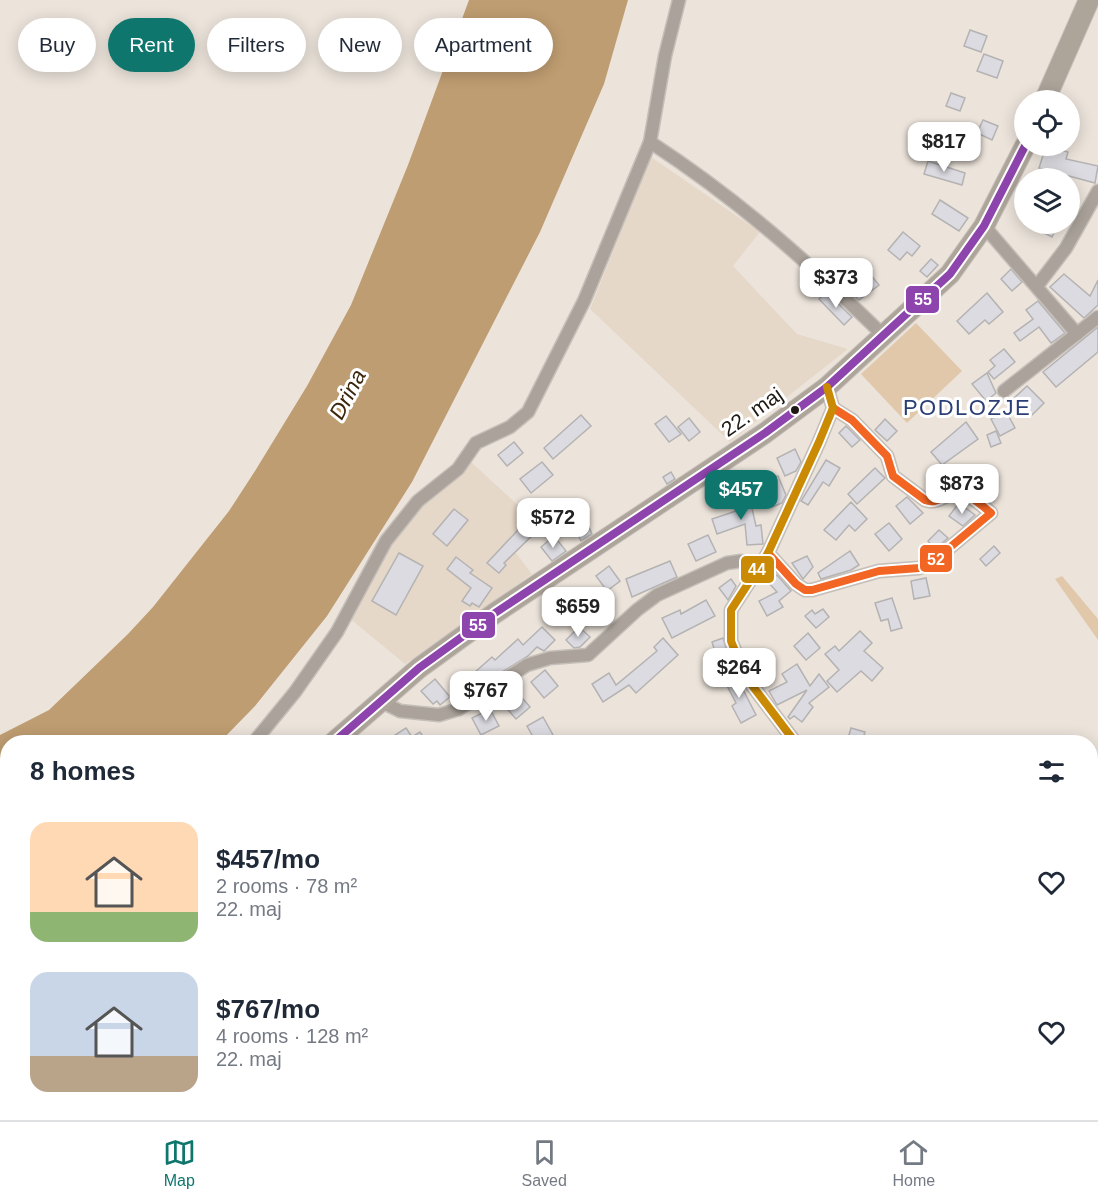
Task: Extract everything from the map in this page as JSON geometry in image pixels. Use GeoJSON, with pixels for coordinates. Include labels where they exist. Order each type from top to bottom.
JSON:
{"type":"FeatureCollection","features":[{"type":"Feature","properties":{"kind":"main road"},"geometry":{"type":"LineString","coordinates":[[1049,90],[1089,0]]}},
{"type":"Feature","properties":{"kind":"main road","name":"22. maj"},"geometry":{"type":"LineString","coordinates":[[342,735],[419,668],[495,613],[765,433],[827,387],[917,307],[950,274],[984,226],[1020,156]]}},
{"type":"Feature","properties":{"kind":"street"},"geometry":{"type":"LineString","coordinates":[[260,735],[295,692],[337,632],[386,541],[418,501],[458,469],[476,444],[510,427],[528,412],[584,301],[650,142],[665,56],[679,0]]}},
{"type":"Feature","properties":{"kind":"street"},"geometry":{"type":"LineString","coordinates":[[650,142],[739,204],[781,238],[883,335]]}},
{"type":"Feature","properties":{"kind":"street"},"geometry":{"type":"LineString","coordinates":[[1037,286],[1066,248],[1098,191]]}},
{"type":"Feature","properties":{"kind":"street"},"geometry":{"type":"LineString","coordinates":[[984,226],[1077,334]]}},
{"type":"Feature","properties":{"kind":"street"},"geometry":{"type":"LineString","coordinates":[[1004,391],[1098,317]]}},
{"type":"Feature","properties":{"kind":"street"},"geometry":{"type":"LineString","coordinates":[[790,735],[745,675],[731,641],[731,610],[768,553],[833,408],[827,387]]}},
{"type":"Feature","properties":{"kind":"street"},"geometry":{"type":"LineString","coordinates":[[768,553],[796,584],[805,590],[820,590],[879,571],[919,568],[930,564],[991,513],[971,497],[957,493],[931,502],[925,500],[893,476],[886,456],[852,420],[833,408]]}},
{"type":"Feature","properties":{"kind":"street"},"geometry":{"type":"LineString","coordinates":[[380,701],[400,711],[439,715],[459,709],[527,665],[550,658],[588,655],[637,610],[657,596],[727,563],[741,561],[759,565]]}},
{"type":"Feature","properties":{"kind":"shaded area"},"geometry":{"type":"Polygon","coordinates":[[[651,157],[760,232],[733,266],[797,334],[848,349],[730,442],[590,309],[651,157]]]}},
{"type":"Feature","properties":{"kind":"shaded area"},"geometry":{"type":"Polygon","coordinates":[[[916,323],[962,371],[907,423],[861,374],[916,323]]]}},
{"type":"Feature","properties":{"kind":"shaded area"},"geometry":{"type":"Polygon","coordinates":[[[470,461],[534,520],[509,544],[532,574],[405,664],[349,618],[385,550],[416,509],[470,461]]]}},
{"type":"Feature","properties":{"kind":"shaded area"},"geometry":{"type":"Polygon","coordinates":[[[1062,576],[1098,619],[1098,640],[1055,579],[1062,576]]]}},
{"type":"Feature","properties":{"kind":"water","name":"Drina"},"geometry":{"type":"Polygon","coordinates":[[[469,0],[628,0],[604,84],[540,232],[412,482],[327,616],[255,706],[227,735],[0,735],[49,710],[153,607],[229,511],[307,386],[351,305],[408,165],[442,72],[553,72],[553,18],[462,18],[469,0]]]}},
{"type":"Feature","properties":{"kind":"building"},"geometry":{"type":"Polygon","coordinates":[[[970,30],[987,36],[981,52],[964,46],[970,30]]]}},
{"type":"Feature","properties":{"kind":"building"},"geometry":{"type":"Polygon","coordinates":[[[984,54],[1003,61],[997,78],[977,71],[984,54]]]}},
{"type":"Feature","properties":{"kind":"building"},"geometry":{"type":"Polygon","coordinates":[[[951,93],[965,98],[960,111],[946,106],[951,93]]]}},
{"type":"Feature","properties":{"kind":"building"},"geometry":{"type":"Polygon","coordinates":[[[983,120],[998,126],[992,140],[977,133],[983,120]]]}},
{"type":"Feature","properties":{"kind":"building"},"geometry":{"type":"Polygon","coordinates":[[[958,132],[978,139],[971,158],[951,151],[958,132]]]}},
{"type":"Feature","properties":{"kind":"building"},"geometry":{"type":"Polygon","coordinates":[[[1043,156],[1067,156],[1066,159],[1098,166],[1095,183],[1080,179],[1080,168],[1039,168],[1043,156]]]}},
{"type":"Feature","properties":{"kind":"building"},"geometry":{"type":"Polygon","coordinates":[[[928,161],[965,173],[962,185],[924,174],[928,161]]]}},
{"type":"Feature","properties":{"kind":"building"},"geometry":{"type":"Polygon","coordinates":[[[940,200],[968,218],[959,231],[932,214],[940,200]]]}},
{"type":"Feature","properties":{"kind":"building"},"geometry":{"type":"Polygon","coordinates":[[[903,232],[920,246],[912,256],[907,252],[900,260],[888,250],[903,232]]]}},
{"type":"Feature","properties":{"kind":"building"},"geometry":{"type":"Polygon","coordinates":[[[931,259],[938,265],[927,277],[920,271],[931,259]]]}},
{"type":"Feature","properties":{"kind":"building"},"geometry":{"type":"Polygon","coordinates":[[[1011,269],[1022,282],[1012,291],[1001,279],[1011,269]]]}},
{"type":"Feature","properties":{"kind":"building"},"geometry":{"type":"Polygon","coordinates":[[[869,273],[879,285],[859,300],[844,287],[856,277],[859,281],[869,273]]]}},
{"type":"Feature","properties":{"kind":"building"},"geometry":{"type":"Polygon","coordinates":[[[1064,274],[1090,296],[1098,280],[1098,305],[1084,318],[1050,287],[1064,274]]]}},
{"type":"Feature","properties":{"kind":"building"},"geometry":{"type":"Polygon","coordinates":[[[826,292],[852,317],[844,325],[819,299],[826,292]]]}},
{"type":"Feature","properties":{"kind":"building"},"geometry":{"type":"Polygon","coordinates":[[[987,293],[1003,312],[989,324],[985,320],[969,334],[957,321],[987,293]]]}},
{"type":"Feature","properties":{"kind":"building"},"geometry":{"type":"Polygon","coordinates":[[[1038,301],[1065,333],[1051,343],[1039,327],[1020,341],[1014,333],[1033,319],[1026,310],[1038,301]]]}},
{"type":"Feature","properties":{"kind":"building"},"geometry":{"type":"Polygon","coordinates":[[[1098,327],[1098,352],[1056,387],[1043,372],[1098,327]]]}},
{"type":"Feature","properties":{"kind":"building"},"geometry":{"type":"Polygon","coordinates":[[[1004,349],[1015,362],[994,379],[988,372],[995,366],[990,360],[1004,349]]]}},
{"type":"Feature","properties":{"kind":"building"},"geometry":{"type":"Polygon","coordinates":[[[987,373],[996,393],[986,401],[972,384],[987,373]]]}},
{"type":"Feature","properties":{"kind":"building"},"geometry":{"type":"Polygon","coordinates":[[[1027,386],[1044,403],[1031,416],[1014,398],[1027,386]]]}},
{"type":"Feature","properties":{"kind":"building"},"geometry":{"type":"Polygon","coordinates":[[[1006,411],[1015,428],[1000,436],[991,419],[1006,411]]]}},
{"type":"Feature","properties":{"kind":"building"},"geometry":{"type":"Polygon","coordinates":[[[581,415],[591,426],[553,459],[544,448],[581,415]]]}},
{"type":"Feature","properties":{"kind":"building"},"geometry":{"type":"Polygon","coordinates":[[[666,416],[681,434],[669,442],[655,424],[666,416]]]}},
{"type":"Feature","properties":{"kind":"building"},"geometry":{"type":"Polygon","coordinates":[[[689,418],[700,432],[689,441],[678,427],[689,418]]]}},
{"type":"Feature","properties":{"kind":"building"},"geometry":{"type":"Polygon","coordinates":[[[885,419],[897,431],[887,441],[875,430],[885,419]]]}},
{"type":"Feature","properties":{"kind":"building"},"geometry":{"type":"Polygon","coordinates":[[[966,422],[978,439],[942,465],[931,452],[966,422]]]}},
{"type":"Feature","properties":{"kind":"building"},"geometry":{"type":"Polygon","coordinates":[[[846,426],[860,440],[852,447],[839,433],[846,426]]]}},
{"type":"Feature","properties":{"kind":"building"},"geometry":{"type":"Polygon","coordinates":[[[996,431],[1001,443],[991,447],[987,435],[996,431]]]}},
{"type":"Feature","properties":{"kind":"building"},"geometry":{"type":"Polygon","coordinates":[[[514,442],[523,453],[507,466],[498,455],[514,442]]]}},
{"type":"Feature","properties":{"kind":"building"},"geometry":{"type":"Polygon","coordinates":[[[795,449],[801,462],[796,471],[785,476],[777,458],[795,449]]]}},
{"type":"Feature","properties":{"kind":"building"},"geometry":{"type":"Polygon","coordinates":[[[826,460],[840,468],[829,486],[823,482],[808,505],[801,501],[826,460]]]}},
{"type":"Feature","properties":{"kind":"building"},"geometry":{"type":"Polygon","coordinates":[[[542,462],[553,475],[531,493],[520,479],[542,462]]]}},
{"type":"Feature","properties":{"kind":"building"},"geometry":{"type":"Polygon","coordinates":[[[875,468],[885,478],[857,504],[848,494],[875,468]]]}},
{"type":"Feature","properties":{"kind":"building"},"geometry":{"type":"Polygon","coordinates":[[[671,472],[675,479],[667,484],[663,477],[671,472]]]}},
{"type":"Feature","properties":{"kind":"building"},"geometry":{"type":"Polygon","coordinates":[[[778,476],[786,495],[782,503],[772,507],[762,482],[778,476]]]}},
{"type":"Feature","properties":{"kind":"building"},"geometry":{"type":"Polygon","coordinates":[[[749,495],[756,526],[761,525],[763,544],[747,545],[745,524],[717,534],[712,519],[736,511],[733,499],[749,495]]]}},
{"type":"Feature","properties":{"kind":"building"},"geometry":{"type":"Polygon","coordinates":[[[907,497],[923,513],[910,524],[896,506],[907,497]]]}},
{"type":"Feature","properties":{"kind":"building"},"geometry":{"type":"Polygon","coordinates":[[[851,502],[867,519],[855,531],[849,525],[836,540],[824,530],[851,502]]]}},
{"type":"Feature","properties":{"kind":"building"},"geometry":{"type":"Polygon","coordinates":[[[959,503],[975,515],[963,526],[949,516],[959,503]]]}},
{"type":"Feature","properties":{"kind":"building"},"geometry":{"type":"Polygon","coordinates":[[[454,509],[468,520],[447,546],[433,534],[454,509]]]}},
{"type":"Feature","properties":{"kind":"building"},"geometry":{"type":"Polygon","coordinates":[[[532,515],[542,526],[504,563],[506,565],[499,573],[487,563],[532,515]]]}},
{"type":"Feature","properties":{"kind":"building"},"geometry":{"type":"Polygon","coordinates":[[[587,523],[592,534],[581,541],[575,529],[587,523]]]}},
{"type":"Feature","properties":{"kind":"building"},"geometry":{"type":"Polygon","coordinates":[[[889,523],[902,539],[889,551],[875,534],[889,523]]]}},
{"type":"Feature","properties":{"kind":"building"},"geometry":{"type":"Polygon","coordinates":[[[939,530],[948,538],[935,549],[928,541],[939,530]]]}},
{"type":"Feature","properties":{"kind":"building"},"geometry":{"type":"Polygon","coordinates":[[[708,535],[716,552],[696,561],[688,544],[708,535]]]}},
{"type":"Feature","properties":{"kind":"building"},"geometry":{"type":"Polygon","coordinates":[[[554,536],[566,551],[552,561],[541,547],[554,536]]]}},
{"type":"Feature","properties":{"kind":"building"},"geometry":{"type":"Polygon","coordinates":[[[994,546],[1000,553],[986,566],[980,559],[994,546]]]}},
{"type":"Feature","properties":{"kind":"building"},"geometry":{"type":"Polygon","coordinates":[[[850,551],[859,565],[851,570],[821,579],[818,573],[850,551]]]}},
{"type":"Feature","properties":{"kind":"building"},"geometry":{"type":"Polygon","coordinates":[[[399,553],[423,566],[396,615],[372,601],[399,553]]]}},
{"type":"Feature","properties":{"kind":"building"},"geometry":{"type":"Polygon","coordinates":[[[807,556],[813,567],[803,579],[792,563],[807,556]]]}},
{"type":"Feature","properties":{"kind":"building"},"geometry":{"type":"Polygon","coordinates":[[[456,557],[473,570],[470,573],[492,588],[479,607],[472,603],[470,606],[462,601],[471,588],[447,569],[456,557]]]}},
{"type":"Feature","properties":{"kind":"building"},"geometry":{"type":"Polygon","coordinates":[[[670,561],[677,577],[632,597],[626,579],[670,561]]]}},
{"type":"Feature","properties":{"kind":"building"},"geometry":{"type":"Polygon","coordinates":[[[609,566],[620,581],[607,591],[596,576],[609,566]]]}},
{"type":"Feature","properties":{"kind":"building"},"geometry":{"type":"Polygon","coordinates":[[[777,575],[791,591],[779,601],[783,607],[767,616],[759,601],[777,592],[768,582],[777,575]]]}},
{"type":"Feature","properties":{"kind":"building"},"geometry":{"type":"Polygon","coordinates":[[[926,578],[930,596],[914,599],[911,581],[926,578]]]}},
{"type":"Feature","properties":{"kind":"building"},"geometry":{"type":"Polygon","coordinates":[[[731,579],[736,586],[728,600],[719,588],[731,579]]]}},
{"type":"Feature","properties":{"kind":"building"},"geometry":{"type":"Polygon","coordinates":[[[892,598],[902,628],[891,631],[888,619],[881,621],[875,603],[892,598]]]}},
{"type":"Feature","properties":{"kind":"building"},"geometry":{"type":"Polygon","coordinates":[[[706,600],[715,616],[672,638],[662,618],[680,610],[681,614],[706,600]]]}},
{"type":"Feature","properties":{"kind":"building"},"geometry":{"type":"Polygon","coordinates":[[[598,602],[612,613],[603,625],[588,614],[598,602]]]}},
{"type":"Feature","properties":{"kind":"building"},"geometry":{"type":"Polygon","coordinates":[[[823,609],[829,617],[816,628],[805,616],[812,610],[815,614],[823,609]]]}},
{"type":"Feature","properties":{"kind":"building"},"geometry":{"type":"Polygon","coordinates":[[[542,627],[555,640],[544,651],[537,647],[528,656],[484,683],[475,672],[492,657],[495,660],[518,639],[523,645],[542,627]]]}},
{"type":"Feature","properties":{"kind":"building"},"geometry":{"type":"Polygon","coordinates":[[[579,627],[590,637],[580,647],[574,648],[566,640],[579,627]]]}},
{"type":"Feature","properties":{"kind":"building"},"geometry":{"type":"Polygon","coordinates":[[[860,631],[872,643],[864,651],[883,668],[872,681],[861,671],[837,692],[827,681],[839,670],[825,654],[835,646],[839,651],[860,631]]]}},
{"type":"Feature","properties":{"kind":"building"},"geometry":{"type":"Polygon","coordinates":[[[808,633],[820,648],[806,660],[794,646],[808,633]]]}},
{"type":"Feature","properties":{"kind":"building"},"geometry":{"type":"Polygon","coordinates":[[[663,638],[678,655],[636,693],[629,685],[603,702],[592,684],[609,673],[616,685],[657,651],[654,647],[663,638]]]}},
{"type":"Feature","properties":{"kind":"building"},"geometry":{"type":"Polygon","coordinates":[[[723,638],[729,658],[718,662],[712,642],[723,638]]]}},
{"type":"Feature","properties":{"kind":"building"},"geometry":{"type":"Polygon","coordinates":[[[797,664],[810,686],[819,674],[829,687],[809,703],[813,707],[802,722],[794,716],[790,719],[788,717],[807,690],[777,705],[769,691],[787,682],[782,674],[797,664]]]}},
{"type":"Feature","properties":{"kind":"building"},"geometry":{"type":"Polygon","coordinates":[[[545,670],[558,686],[544,698],[531,682],[545,670]]]}},
{"type":"Feature","properties":{"kind":"building"},"geometry":{"type":"Polygon","coordinates":[[[734,672],[756,715],[741,723],[732,706],[736,703],[723,678],[734,672]]]}},
{"type":"Feature","properties":{"kind":"building"},"geometry":{"type":"Polygon","coordinates":[[[472,675],[478,687],[463,697],[456,688],[472,675]]]}},
{"type":"Feature","properties":{"kind":"building"},"geometry":{"type":"Polygon","coordinates":[[[435,679],[450,697],[440,705],[437,701],[433,704],[421,691],[435,679]]]}},
{"type":"Feature","properties":{"kind":"building"},"geometry":{"type":"Polygon","coordinates":[[[517,692],[530,707],[516,719],[503,704],[517,692]]]}},
{"type":"Feature","properties":{"kind":"building"},"geometry":{"type":"Polygon","coordinates":[[[490,709],[499,726],[481,735],[472,718],[490,709]]]}},
{"type":"Feature","properties":{"kind":"building"},"geometry":{"type":"Polygon","coordinates":[[[543,717],[553,735],[532,735],[527,726],[543,717]]]}},
{"type":"Feature","properties":{"kind":"building"},"geometry":{"type":"Polygon","coordinates":[[[406,728],[411,735],[395,735],[406,728]]]}},
{"type":"Feature","properties":{"kind":"building"},"geometry":{"type":"Polygon","coordinates":[[[851,728],[865,732],[864,735],[849,735],[851,728]]]}},
{"type":"Feature","properties":{"kind":"transit line","name":"55"},"geometry":{"type":"LineString","coordinates":[[342,735],[419,668],[495,613],[765,433],[827,387],[950,274],[984,226],[1020,156]]}},
{"type":"Feature","properties":{"kind":"transit line","name":"44"},"geometry":{"type":"LineString","coordinates":[[790,735],[745,676],[731,641],[731,610],[768,553],[819,442],[833,408],[827,387]]}},
{"type":"Feature","properties":{"kind":"transit line","name":"52"},"geometry":{"type":"LineString","coordinates":[[768,553],[796,584],[805,590],[812,590],[879,571],[919,568],[930,564],[991,513],[967,495],[957,493],[934,501],[925,500],[893,476],[887,456],[852,420],[833,408]]}},
{"type":"Feature","properties":{"kind":"district","name":"PODLOZJE"},"geometry":{"type":"Point","coordinates":[967,407]}}]}
